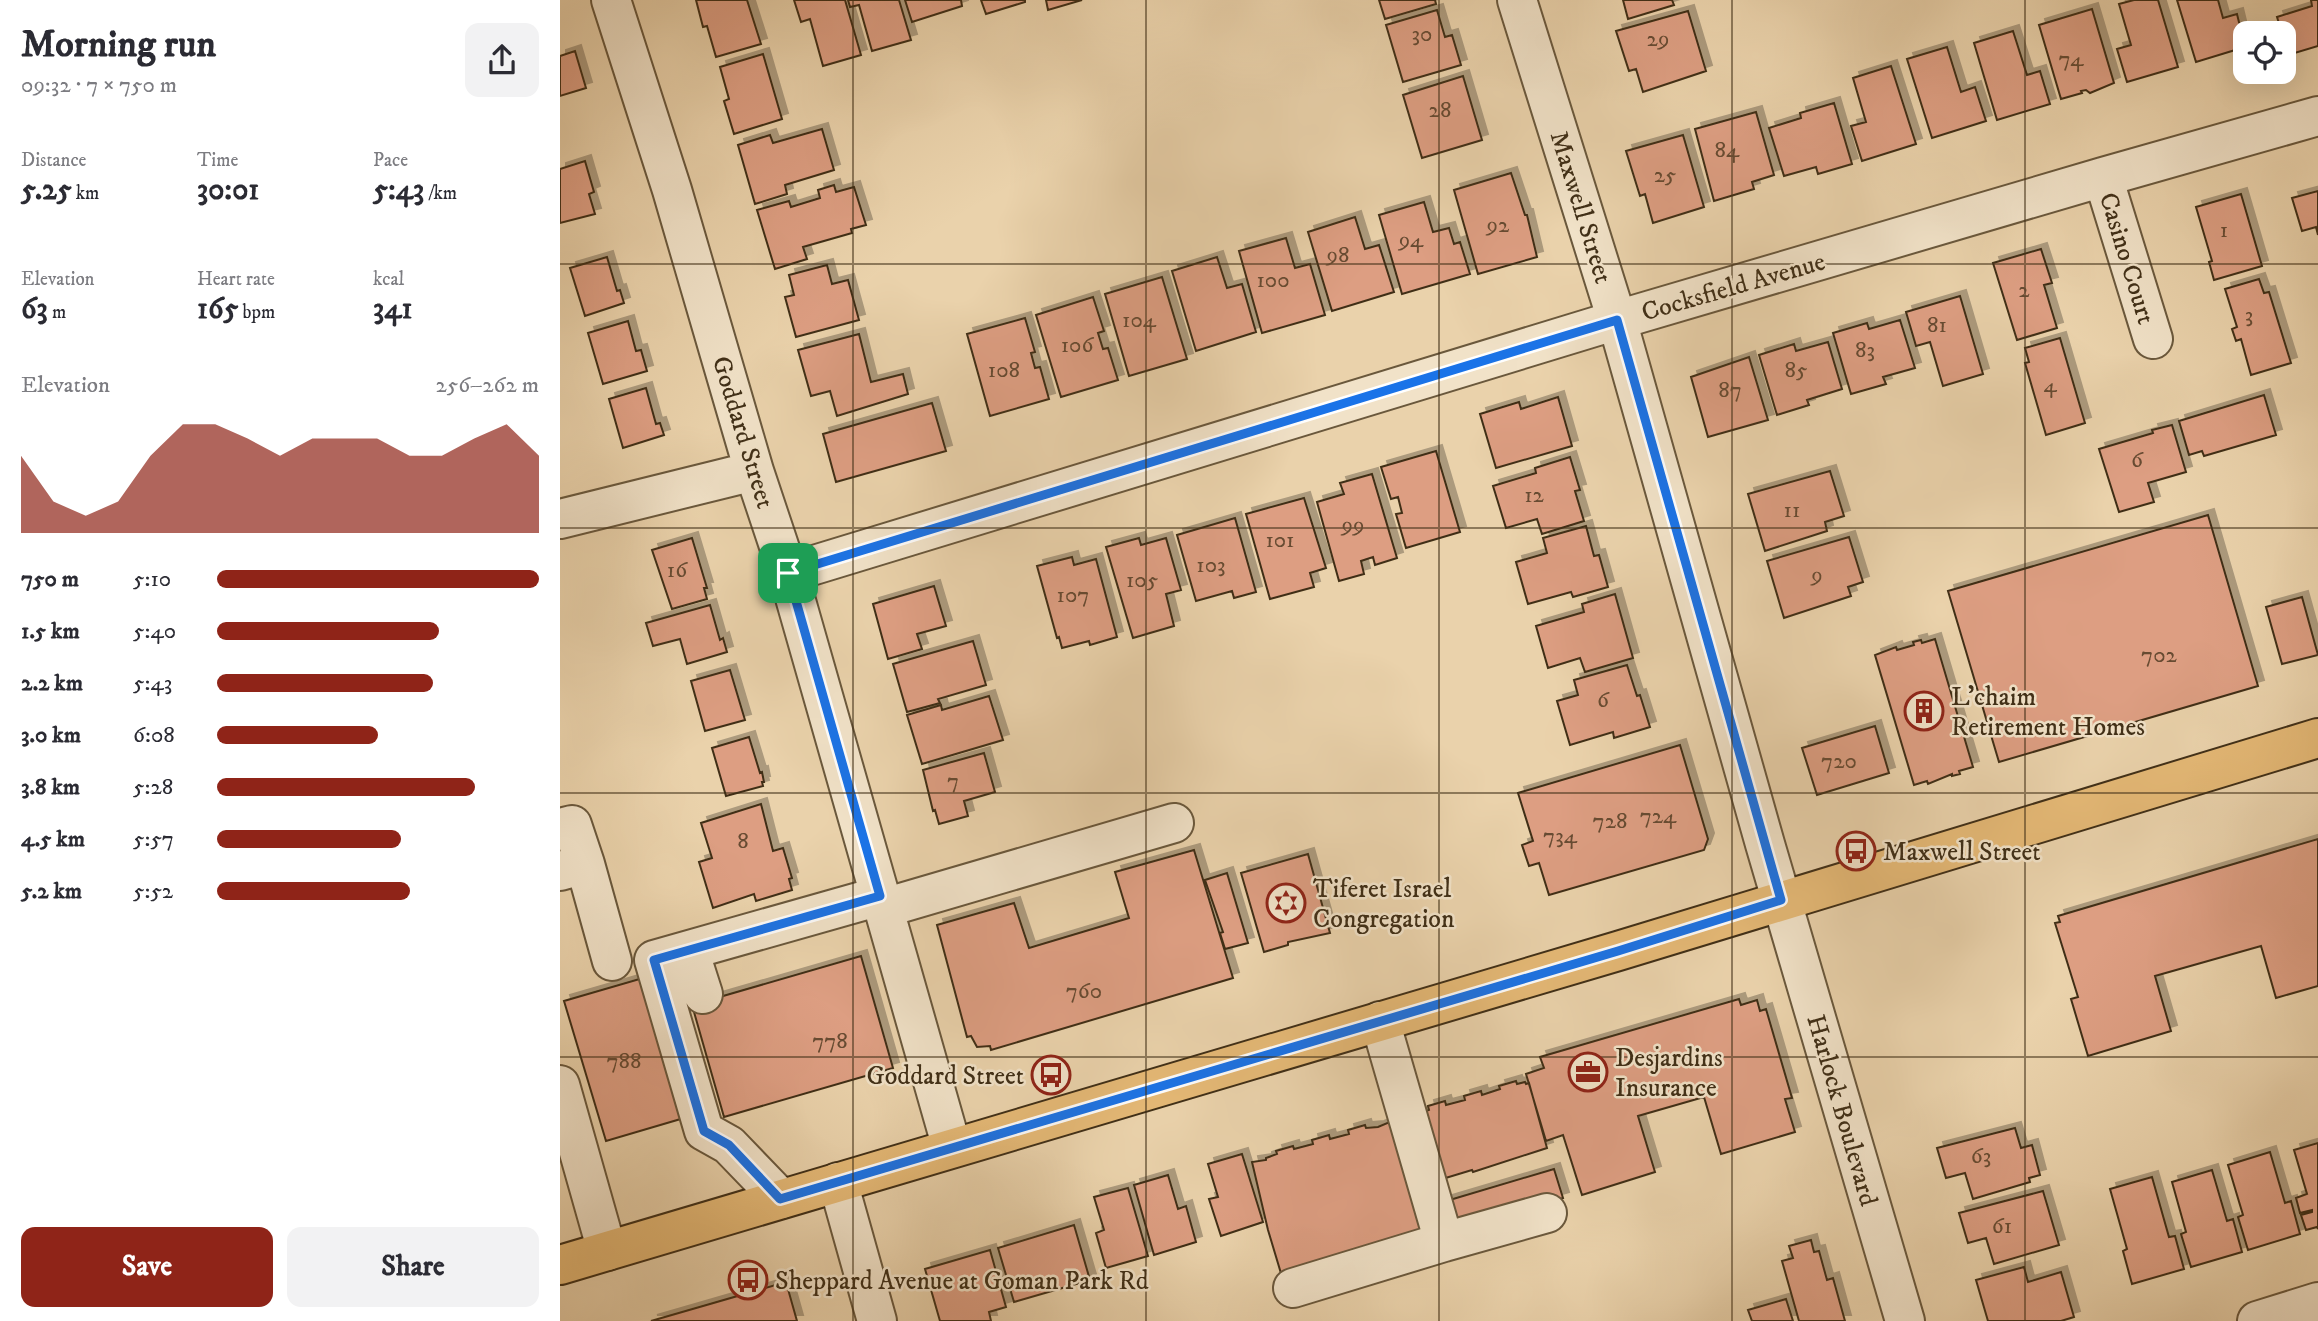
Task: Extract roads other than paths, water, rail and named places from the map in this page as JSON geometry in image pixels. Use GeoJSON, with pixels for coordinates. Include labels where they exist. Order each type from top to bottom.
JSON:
{"type":"FeatureCollection","features":[{"type":"Feature","properties":{"kind":"main road"},"geometry":{"type":"LineString","coordinates":[[560,1265],[2318,738]]}},
{"type":"Feature","properties":{"kind":"street","name":"Goddard Street"},"geometry":{"type":"LineString","coordinates":[[611,0],[672,190],[754,471],[788,573],[952,1148]]}},
{"type":"Feature","properties":{"kind":"street","name":"Maxwell Street"},"geometry":{"type":"LineString","coordinates":[[1517,0],[1617,320],[1781,900]]}},
{"type":"Feature","properties":{"kind":"street","name":"Cocksfield Avenue"},"geometry":{"type":"LineString","coordinates":[[788,573],[1617,320],[2318,116]]}},
{"type":"Feature","properties":{"kind":"street","name":"Casino Court"},"geometry":{"type":"LineString","coordinates":[[2103,177],[2153,339]]}},
{"type":"Feature","properties":{"kind":"street"},"geometry":{"type":"LineString","coordinates":[[560,519],[754,471]]}},
{"type":"Feature","properties":{"kind":"street"},"geometry":{"type":"LineString","coordinates":[[780,1199],[729,1145],[704,1131],[654,960],[1174,823]]}},
{"type":"Feature","properties":{"kind":"street"},"geometry":{"type":"LineString","coordinates":[[560,828],[572,825],[572,867],[612,961]]}},
{"type":"Feature","properties":{"kind":"street","name":"Harlock Boulevard"},"geometry":{"type":"LineString","coordinates":[[1781,900],[1905,1321]]}},
{"type":"Feature","properties":{"kind":"street"},"geometry":{"type":"LineString","coordinates":[[690,950],[703,995]]}},
{"type":"Feature","properties":{"kind":"street"},"geometry":{"type":"LineString","coordinates":[[1380,1021],[1444,1242]]}},
{"type":"Feature","properties":{"kind":"street"},"geometry":{"type":"LineString","coordinates":[[560,1085],[607,1251]]}},
{"type":"Feature","properties":{"kind":"street"},"geometry":{"type":"LineString","coordinates":[[838,1182],[877,1321]]}},
{"type":"Feature","properties":{"kind":"street"},"geometry":{"type":"LineString","coordinates":[[1293,1288],[1547,1213]]}},
{"type":"Feature","properties":{"kind":"street"},"geometry":{"type":"LineString","coordinates":[[2257,1321],[2318,1302]]}},
{"type":"Feature","properties":{"kind":"place","name":"L'chaim Retirement Homes"},"geometry":{"type":"Point","coordinates":[1924,711]}},
{"type":"Feature","properties":{"kind":"place","name":"Maxwell Street"},"geometry":{"type":"Point","coordinates":[1856,851]}},
{"type":"Feature","properties":{"kind":"place","name":"Tiferet Israel Congregation"},"geometry":{"type":"Point","coordinates":[1286,903]}},
{"type":"Feature","properties":{"kind":"place","name":"Desjardins Insurance"},"geometry":{"type":"Point","coordinates":[1588,1072]}},
{"type":"Feature","properties":{"kind":"place","name":"Goddard Street"},"geometry":{"type":"Point","coordinates":[1051,1075]}},
{"type":"Feature","properties":{"kind":"place","name":"Sheppard Avenue at Goman Park Rd"},"geometry":{"type":"Point","coordinates":[748,1280]}}]}
